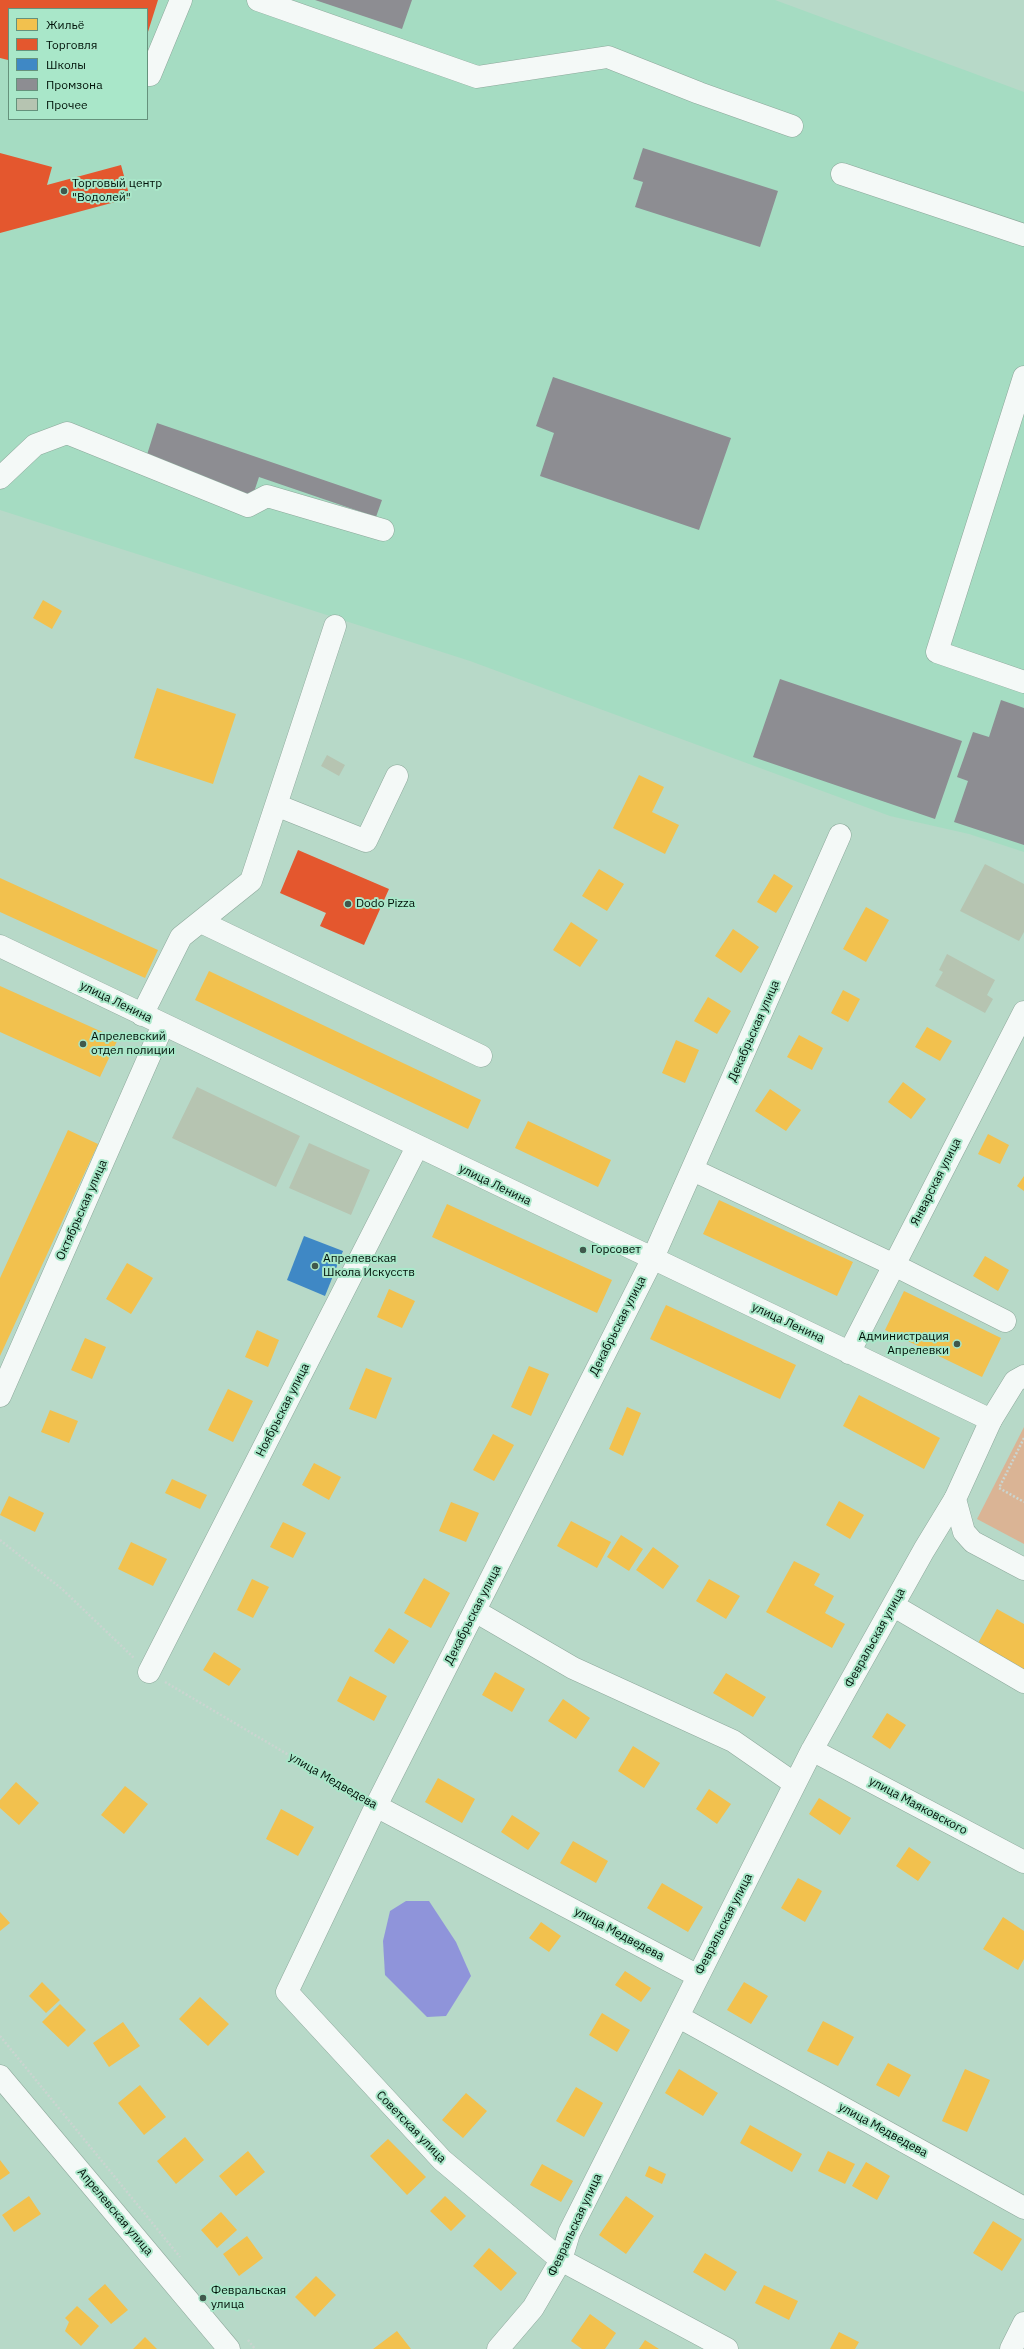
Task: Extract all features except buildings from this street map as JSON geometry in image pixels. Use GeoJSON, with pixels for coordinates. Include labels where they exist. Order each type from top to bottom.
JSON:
{"type":"FeatureCollection","features":[{"type":"Feature","properties":{"kind":"street"},"geometry":{"type":"LineString","coordinates":[[148,74],[150,75],[181,0]]}},
{"type":"Feature","properties":{"kind":"street"},"geometry":{"type":"LineString","coordinates":[[258,0],[477,77],[608,57],[699,93],[792,126]]}},
{"type":"Feature","properties":{"kind":"street"},"geometry":{"type":"LineString","coordinates":[[842,174],[1024,235]]}},
{"type":"Feature","properties":{"kind":"street"},"geometry":{"type":"LineString","coordinates":[[1024,377],[937,652],[1024,682]]}},
{"type":"Feature","properties":{"kind":"street"},"geometry":{"type":"LineString","coordinates":[[0,478],[5,471],[34,445],[67,433],[248,506],[267,496],[383,530]]}},
{"type":"Feature","properties":{"kind":"street"},"geometry":{"type":"LineString","coordinates":[[142,1015],[181,937],[251,881],[335,626]]}},
{"type":"Feature","properties":{"kind":"street"},"geometry":{"type":"LineString","coordinates":[[276,805],[366,840],[397,776]]}},
{"type":"Feature","properties":{"kind":"street","name":"Декабрьская улица"},"geometry":{"type":"LineString","coordinates":[[376,1806],[652,1260],[840,835]]}},
{"type":"Feature","properties":{"kind":"street"},"geometry":{"type":"LineString","coordinates":[[201,922],[481,1056]]}},
{"type":"Feature","properties":{"kind":"street","name":"улица Ленина"},"geometry":{"type":"LineString","coordinates":[[0,946],[417,1148],[991,1420]]}},
{"type":"Feature","properties":{"kind":"street","name":"Январская улица"},"geometry":{"type":"LineString","coordinates":[[849,1353],[1024,1012]]}},
{"type":"Feature","properties":{"kind":"street","name":"Октябрьская улица"},"geometry":{"type":"LineString","coordinates":[[0,1396],[163,1025]]}},
{"type":"Feature","properties":{"kind":"street","name":"Ноябрьская улица"},"geometry":{"type":"LineString","coordinates":[[149,1672],[417,1148]]}},
{"type":"Feature","properties":{"kind":"street"},"geometry":{"type":"LineString","coordinates":[[693,1170],[894,1265],[1005,1321]]}},
{"type":"Feature","properties":{"kind":"street","name":"Февральская улица"},"geometry":{"type":"LineString","coordinates":[[498,2349],[533,2308],[561,2260],[569,2233],[680,2017],[698,1976],[812,1750],[924,1550],[955,1499],[991,1420],[1015,1381],[1024,1376]]}},
{"type":"Feature","properties":{"kind":"street"},"geometry":{"type":"LineString","coordinates":[[955,1499],[964,1532],[973,1542],[1024,1569]]}},
{"type":"Feature","properties":{"kind":"street"},"geometry":{"type":"LineString","coordinates":[[894,1606],[1024,1682]]}},
{"type":"Feature","properties":{"kind":"street"},"geometry":{"type":"LineString","coordinates":[[474,1611],[573,1668],[734,1741],[795,1784]]}},
{"type":"Feature","properties":{"kind":"street","name":"улица Маяковского"},"geometry":{"type":"LineString","coordinates":[[812,1750],[1024,1862]]}},
{"type":"Feature","properties":{"kind":"street","name":"улица Медведева"},"geometry":{"type":"LineString","coordinates":[[376,1806],[698,1976]]}},
{"type":"Feature","properties":{"kind":"street","name":"Советская улица"},"geometry":{"type":"LineString","coordinates":[[376,1806],[287,1992],[442,2160],[561,2260],[728,2349]]}},
{"type":"Feature","properties":{"kind":"street","name":"улица Медведева"},"geometry":{"type":"LineString","coordinates":[[680,2017],[1024,2208]]}},
{"type":"Feature","properties":{"kind":"street","name":"Апрелевская улица"},"geometry":{"type":"LineString","coordinates":[[0,2076],[237,2343]]}},
{"type":"Feature","properties":{"kind":"street"},"geometry":{"type":"LineString","coordinates":[[1011,2349],[1024,2324]]}},
{"type":"Feature","properties":{"kind":"path"},"geometry":{"type":"LineString","coordinates":[[1024,1438],[999,1488],[1024,1502]]}},
{"type":"Feature","properties":{"kind":"path","name":"улица Медведева"},"geometry":{"type":"LineString","coordinates":[[0,1540],[62,1589],[149,1672],[376,1806]]}},
{"type":"Feature","properties":{"kind":"path"},"geometry":{"type":"LineString","coordinates":[[0,2036],[185,2263]]}},
{"type":"Feature","properties":{"kind":"path"},"geometry":{"type":"LineString","coordinates":[[237,2343],[255,2349]]}},
{"type":"Feature","properties":{"kind":"shaded area"},"geometry":{"type":"Polygon","coordinates":[[[0,0],[775,0],[1024,92],[1024,852],[969,834],[890,816],[470,661],[0,510],[0,0]]]}},
{"type":"Feature","properties":{"kind":"shaded area"},"geometry":{"type":"Polygon","coordinates":[[[1024,1427],[1024,1544],[977,1519],[1024,1427]]]}},
{"type":"Feature","properties":{"kind":"water"},"geometry":{"type":"Polygon","coordinates":[[[406,1901],[429,1901],[456,1942],[471,1976],[446,2016],[427,2017],[385,1975],[383,1941],[390,1911],[406,1901]]]}},
{"type":"Feature","properties":{"kind":"place","name":"Торговый центр \"Водолей\""},"geometry":{"type":"Point","coordinates":[64,191]}},
{"type":"Feature","properties":{"kind":"place","name":"Dodo Pizza"},"geometry":{"type":"Point","coordinates":[348,904]}},
{"type":"Feature","properties":{"kind":"place","name":"Апрелевский отдел полиции"},"geometry":{"type":"Point","coordinates":[83,1044]}},
{"type":"Feature","properties":{"kind":"place","name":"Горсовет"},"geometry":{"type":"Point","coordinates":[583,1250]}},
{"type":"Feature","properties":{"kind":"place","name":"Апрелевская Школа Искусств"},"geometry":{"type":"Point","coordinates":[315,1266]}},
{"type":"Feature","properties":{"kind":"place","name":"Администрация Апрелевки"},"geometry":{"type":"Point","coordinates":[957,1344]}},
{"type":"Feature","properties":{"kind":"place","name":"Февральская улица"},"geometry":{"type":"Point","coordinates":[203,2298]}}]}
